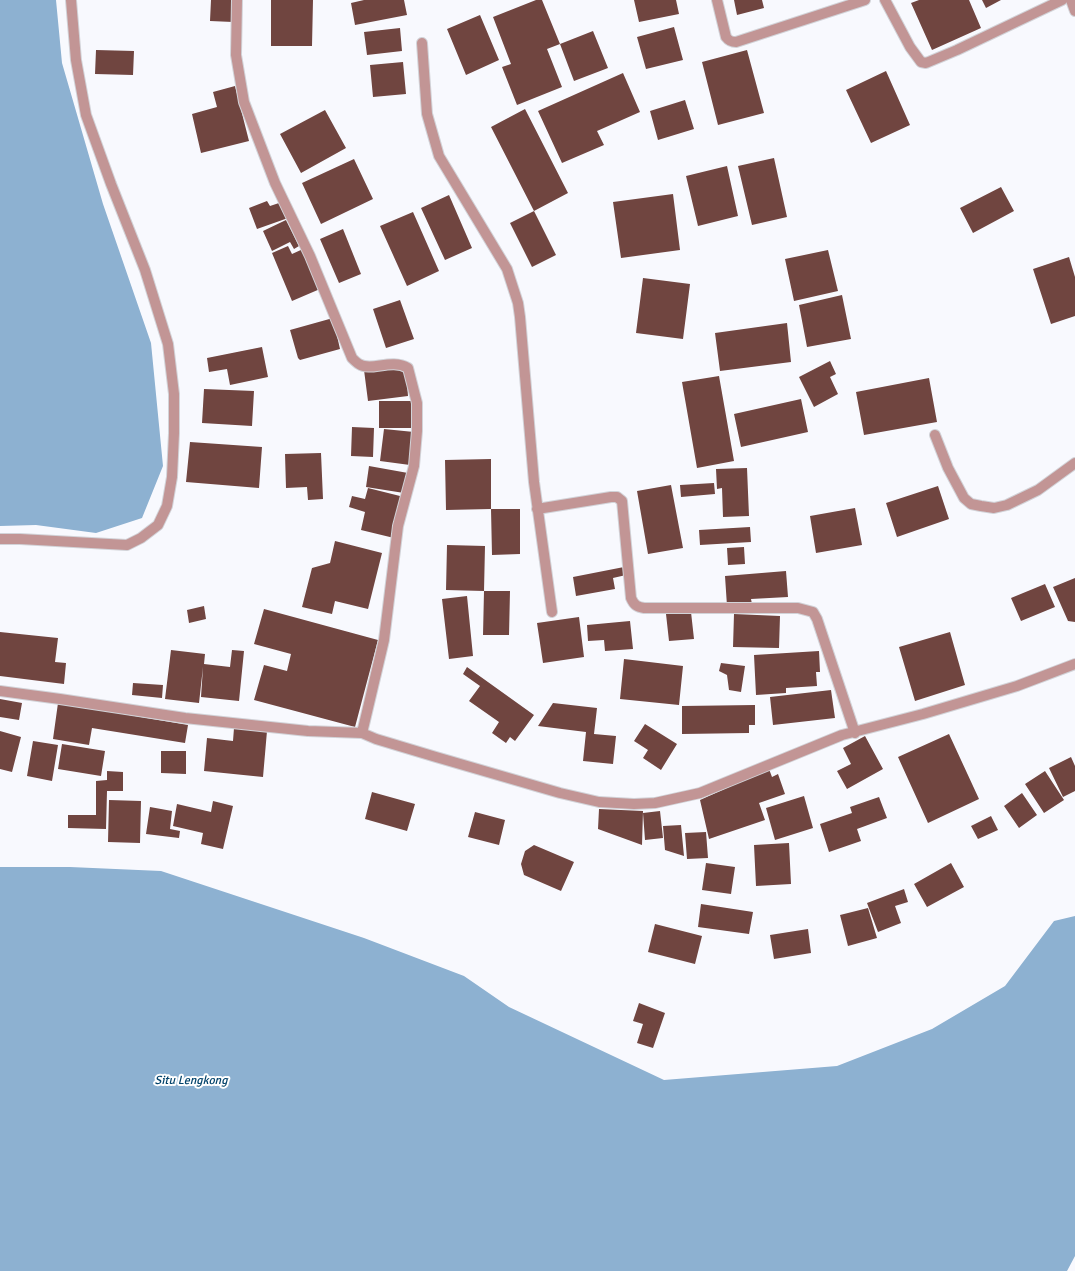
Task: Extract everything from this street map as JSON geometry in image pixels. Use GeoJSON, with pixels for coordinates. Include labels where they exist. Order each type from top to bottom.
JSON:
{"type":"FeatureCollection","features":[{"type":"Feature","properties":{"kind":"street"},"geometry":{"type":"LineString","coordinates":[[0,539],[127,545],[141,538],[158,526],[167,506],[172,477],[174,394],[168,344],[145,270],[86,115],[76,60],[71,0]]}},
{"type":"Feature","properties":{"kind":"street"},"geometry":{"type":"LineString","coordinates":[[237,0],[236,55],[244,102],[276,183],[310,256],[352,358],[364,367],[396,363],[408,368],[417,403],[417,431],[414,466],[398,526],[384,640],[362,733]]}},
{"type":"Feature","properties":{"kind":"street"},"geometry":{"type":"LineString","coordinates":[[717,0],[726,37],[731,42],[736,42],[865,0]]}},
{"type":"Feature","properties":{"kind":"street"},"geometry":{"type":"LineString","coordinates":[[885,0],[910,47],[921,62],[926,63],[957,50],[1062,0]]}},
{"type":"Feature","properties":{"kind":"street"},"geometry":{"type":"LineString","coordinates":[[1071,0],[1075,11]]}},
{"type":"Feature","properties":{"kind":"street"},"geometry":{"type":"LineString","coordinates":[[422,43],[427,114],[439,156],[507,269],[518,303],[537,509],[552,612]]}},
{"type":"Feature","properties":{"kind":"street"},"geometry":{"type":"LineString","coordinates":[[935,435],[948,468],[964,498],[971,504],[981,506],[994,508],[1007,505],[1038,490],[1075,462]]}},
{"type":"Feature","properties":{"kind":"street"},"geometry":{"type":"LineString","coordinates":[[537,509],[618,497],[622,501],[632,598],[634,604],[638,607],[798,608],[813,612],[818,619],[855,733]]}},
{"type":"Feature","properties":{"kind":"street"},"geometry":{"type":"LineString","coordinates":[[0,691],[185,718],[308,731],[362,733],[376,739],[436,758],[560,793],[599,802],[655,804],[700,793],[842,735],[855,733],[923,714],[1017,686],[1075,664]]}},
{"type":"Feature","properties":{"kind":"water"},"geometry":{"type":"Polygon","coordinates":[[[0,0],[56,0],[62,63],[103,204],[151,343],[163,466],[142,518],[96,533],[36,525],[0,526],[0,0]]]}},
{"type":"Feature","properties":{"kind":"water","name":"Situ Lengkong"},"geometry":{"type":"Polygon","coordinates":[[[0,867],[70,867],[161,871],[364,938],[464,976],[509,1007],[664,1080],[837,1066],[932,1029],[1005,986],[1054,921],[1075,916],[1075,1256],[1067,1271],[0,1271],[0,867]]]}},
{"type":"Feature","properties":{"kind":"building"},"geometry":{"type":"Polygon","coordinates":[[[211,0],[234,0],[233,22],[210,21],[211,0]]]}},
{"type":"Feature","properties":{"kind":"building"},"geometry":{"type":"Polygon","coordinates":[[[271,0],[313,0],[312,46],[271,46],[271,0]]]}},
{"type":"Feature","properties":{"kind":"building"},"geometry":{"type":"Polygon","coordinates":[[[364,0],[404,0],[407,15],[355,25],[351,3],[364,0]]]}},
{"type":"Feature","properties":{"kind":"building"},"geometry":{"type":"Polygon","coordinates":[[[536,0],[542,0],[560,44],[547,49],[562,87],[517,105],[502,67],[511,64],[493,17],[536,0]]]}},
{"type":"Feature","properties":{"kind":"building"},"geometry":{"type":"Polygon","coordinates":[[[634,0],[676,0],[679,14],[639,22],[634,0]]]}},
{"type":"Feature","properties":{"kind":"building"},"geometry":{"type":"Polygon","coordinates":[[[734,0],[762,0],[764,8],[737,15],[734,0]]]}},
{"type":"Feature","properties":{"kind":"building"},"geometry":{"type":"Polygon","coordinates":[[[919,0],[969,0],[981,28],[932,50],[911,3],[919,0]]]}},
{"type":"Feature","properties":{"kind":"building"},"geometry":{"type":"Polygon","coordinates":[[[982,0],[1001,0],[986,8],[982,0]]]}},
{"type":"Feature","properties":{"kind":"building"},"geometry":{"type":"Polygon","coordinates":[[[480,15],[499,60],[466,75],[447,29],[480,15]]]}},
{"type":"Feature","properties":{"kind":"building"},"geometry":{"type":"Polygon","coordinates":[[[674,27],[683,60],[646,69],[637,37],[674,27]]]}},
{"type":"Feature","properties":{"kind":"building"},"geometry":{"type":"Polygon","coordinates":[[[400,28],[402,51],[367,55],[364,32],[400,28]]]}},
{"type":"Feature","properties":{"kind":"building"},"geometry":{"type":"Polygon","coordinates":[[[593,31],[608,68],[574,81],[560,44],[593,31]]]}},
{"type":"Feature","properties":{"kind":"building"},"geometry":{"type":"Polygon","coordinates":[[[96,50],[134,51],[133,75],[95,74],[96,50]]]}},
{"type":"Feature","properties":{"kind":"building"},"geometry":{"type":"Polygon","coordinates":[[[747,50],[764,113],[718,125],[702,62],[747,50]]]}},
{"type":"Feature","properties":{"kind":"building"},"geometry":{"type":"Polygon","coordinates":[[[403,62],[406,94],[373,97],[370,65],[403,62]]]}},
{"type":"Feature","properties":{"kind":"building"},"geometry":{"type":"Polygon","coordinates":[[[886,71],[910,125],[871,143],[846,90],[886,71]]]}},
{"type":"Feature","properties":{"kind":"building"},"geometry":{"type":"Polygon","coordinates":[[[623,73],[640,112],[597,131],[604,145],[562,163],[538,111],[623,73]]]}},
{"type":"Feature","properties":{"kind":"building"},"geometry":{"type":"Polygon","coordinates":[[[235,86],[249,141],[201,153],[192,114],[217,107],[213,92],[235,86]]]}},
{"type":"Feature","properties":{"kind":"building"},"geometry":{"type":"Polygon","coordinates":[[[685,100],[694,129],[658,140],[650,111],[685,100]]]}},
{"type":"Feature","properties":{"kind":"building"},"geometry":{"type":"Polygon","coordinates":[[[525,109],[568,193],[534,211],[491,127],[525,109]]]}},
{"type":"Feature","properties":{"kind":"building"},"geometry":{"type":"Polygon","coordinates":[[[325,110],[346,148],[301,173],[280,134],[325,110]]]}},
{"type":"Feature","properties":{"kind":"building"},"geometry":{"type":"Polygon","coordinates":[[[774,158],[787,217],[752,225],[738,166],[774,158]]]}},
{"type":"Feature","properties":{"kind":"building"},"geometry":{"type":"Polygon","coordinates":[[[354,159],[373,199],[321,224],[302,183],[354,159]]]}},
{"type":"Feature","properties":{"kind":"building"},"geometry":{"type":"Polygon","coordinates":[[[727,166],[738,216],[698,226],[686,176],[727,166]]]}},
{"type":"Feature","properties":{"kind":"building"},"geometry":{"type":"Polygon","coordinates":[[[1001,187],[1014,211],[973,233],[960,208],[1001,187]]]}},
{"type":"Feature","properties":{"kind":"building"},"geometry":{"type":"Polygon","coordinates":[[[673,194],[680,250],[621,258],[613,202],[673,194]]]}},
{"type":"Feature","properties":{"kind":"building"},"geometry":{"type":"Polygon","coordinates":[[[449,195],[472,248],[445,260],[421,208],[449,195]]]}},
{"type":"Feature","properties":{"kind":"building"},"geometry":{"type":"Polygon","coordinates":[[[267,201],[270,206],[282,202],[288,218],[257,229],[249,208],[267,201]]]}},
{"type":"Feature","properties":{"kind":"building"},"geometry":{"type":"Polygon","coordinates":[[[534,211],[556,255],[532,267],[510,223],[534,211]]]}},
{"type":"Feature","properties":{"kind":"building"},"geometry":{"type":"Polygon","coordinates":[[[413,212],[439,271],[407,286],[380,226],[413,212]]]}},
{"type":"Feature","properties":{"kind":"building"},"geometry":{"type":"Polygon","coordinates":[[[286,220],[299,246],[294,249],[290,242],[272,251],[263,231],[286,220]]]}},
{"type":"Feature","properties":{"kind":"building"},"geometry":{"type":"Polygon","coordinates":[[[343,229],[361,274],[339,283],[320,239],[343,229]]]}},
{"type":"Feature","properties":{"kind":"building"},"geometry":{"type":"Polygon","coordinates":[[[288,246],[292,254],[303,249],[320,289],[292,301],[272,253],[288,246]]]}},
{"type":"Feature","properties":{"kind":"building"},"geometry":{"type":"Polygon","coordinates":[[[828,250],[838,291],[794,301],[785,259],[828,250]]]}},
{"type":"Feature","properties":{"kind":"building"},"geometry":{"type":"Polygon","coordinates":[[[1069,257],[1075,277],[1075,316],[1051,324],[1033,269],[1069,257]]]}},
{"type":"Feature","properties":{"kind":"building"},"geometry":{"type":"Polygon","coordinates":[[[643,278],[690,284],[683,339],[636,333],[643,278]]]}},
{"type":"Feature","properties":{"kind":"building"},"geometry":{"type":"Polygon","coordinates":[[[842,295],[851,339],[807,347],[799,305],[842,295]]]}},
{"type":"Feature","properties":{"kind":"building"},"geometry":{"type":"Polygon","coordinates":[[[400,300],[414,339],[386,348],[373,309],[400,300]]]}},
{"type":"Feature","properties":{"kind":"building"},"geometry":{"type":"Polygon","coordinates":[[[333,318],[340,349],[300,360],[298,358],[290,330],[333,318]]]}},
{"type":"Feature","properties":{"kind":"building"},"geometry":{"type":"Polygon","coordinates":[[[787,323],[791,362],[720,371],[715,333],[787,323]]]}},
{"type":"Feature","properties":{"kind":"building"},"geometry":{"type":"Polygon","coordinates":[[[262,347],[268,377],[230,385],[227,369],[209,372],[207,358],[262,347]]]}},
{"type":"Feature","properties":{"kind":"building"},"geometry":{"type":"Polygon","coordinates":[[[830,361],[836,374],[830,377],[838,394],[814,407],[799,377],[830,361]]]}},
{"type":"Feature","properties":{"kind":"building"},"geometry":{"type":"Polygon","coordinates":[[[395,366],[406,371],[408,396],[368,401],[364,370],[395,366]]]}},
{"type":"Feature","properties":{"kind":"building"},"geometry":{"type":"Polygon","coordinates":[[[719,376],[734,461],[697,468],[682,382],[719,376]]]}},
{"type":"Feature","properties":{"kind":"building"},"geometry":{"type":"Polygon","coordinates":[[[929,378],[937,422],[864,435],[856,392],[929,378]]]}},
{"type":"Feature","properties":{"kind":"building"},"geometry":{"type":"Polygon","coordinates":[[[204,389],[254,391],[252,426],[202,423],[204,389]]]}},
{"type":"Feature","properties":{"kind":"building"},"geometry":{"type":"Polygon","coordinates":[[[801,399],[808,432],[741,447],[734,414],[801,399]]]}},
{"type":"Feature","properties":{"kind":"building"},"geometry":{"type":"Polygon","coordinates":[[[379,401],[413,401],[413,428],[379,428],[379,401]]]}},
{"type":"Feature","properties":{"kind":"building"},"geometry":{"type":"Polygon","coordinates":[[[352,427],[374,428],[373,457],[351,456],[352,427]]]}},
{"type":"Feature","properties":{"kind":"building"},"geometry":{"type":"Polygon","coordinates":[[[384,429],[414,432],[410,465],[380,461],[384,429]]]}},
{"type":"Feature","properties":{"kind":"building"},"geometry":{"type":"Polygon","coordinates":[[[190,442],[262,447],[259,488],[186,482],[190,442]]]}},
{"type":"Feature","properties":{"kind":"building"},"geometry":{"type":"Polygon","coordinates":[[[321,453],[323,499],[308,500],[307,487],[286,488],[285,454],[321,453]]]}},
{"type":"Feature","properties":{"kind":"building"},"geometry":{"type":"Polygon","coordinates":[[[491,459],[491,509],[446,510],[445,460],[491,459]]]}},
{"type":"Feature","properties":{"kind":"building"},"geometry":{"type":"Polygon","coordinates":[[[369,466],[408,473],[404,493],[366,487],[369,466]]]}},
{"type":"Feature","properties":{"kind":"building"},"geometry":{"type":"Polygon","coordinates":[[[747,468],[749,516],[723,517],[722,488],[717,489],[716,469],[747,468]]]}},
{"type":"Feature","properties":{"kind":"building"},"geometry":{"type":"Polygon","coordinates":[[[714,483],[715,494],[681,497],[680,485],[714,483]]]}},
{"type":"Feature","properties":{"kind":"building"},"geometry":{"type":"Polygon","coordinates":[[[671,485],[683,548],[648,554],[637,491],[671,485]]]}},
{"type":"Feature","properties":{"kind":"building"},"geometry":{"type":"Polygon","coordinates":[[[938,486],[949,519],[897,537],[886,503],[938,486]]]}},
{"type":"Feature","properties":{"kind":"building"},"geometry":{"type":"Polygon","coordinates":[[[368,488],[404,497],[394,538],[361,530],[365,512],[349,507],[352,496],[365,499],[368,488]]]}},
{"type":"Feature","properties":{"kind":"building"},"geometry":{"type":"Polygon","coordinates":[[[855,508],[862,545],[816,553],[810,516],[855,508]]]}},
{"type":"Feature","properties":{"kind":"building"},"geometry":{"type":"Polygon","coordinates":[[[491,509],[520,509],[520,554],[492,555],[491,509]]]}},
{"type":"Feature","properties":{"kind":"building"},"geometry":{"type":"Polygon","coordinates":[[[750,527],[751,542],[700,545],[699,530],[750,527]]]}},
{"type":"Feature","properties":{"kind":"building"},"geometry":{"type":"Polygon","coordinates":[[[335,541],[382,553],[368,609],[335,601],[332,614],[302,607],[312,568],[330,563],[335,541]]]}},
{"type":"Feature","properties":{"kind":"building"},"geometry":{"type":"Polygon","coordinates":[[[447,545],[485,546],[484,591],[446,590],[447,545]]]}},
{"type":"Feature","properties":{"kind":"building"},"geometry":{"type":"Polygon","coordinates":[[[744,547],[745,564],[728,565],[727,548],[744,547]]]}},
{"type":"Feature","properties":{"kind":"building"},"geometry":{"type":"Polygon","coordinates":[[[624,567],[626,575],[613,578],[615,589],[576,596],[573,577],[624,567]]]}},
{"type":"Feature","properties":{"kind":"building"},"geometry":{"type":"Polygon","coordinates":[[[786,571],[788,597],[751,599],[752,604],[727,606],[725,576],[786,571]]]}},
{"type":"Feature","properties":{"kind":"building"},"geometry":{"type":"Polygon","coordinates":[[[1075,578],[1075,622],[1068,621],[1053,587],[1075,578]]]}},
{"type":"Feature","properties":{"kind":"building"},"geometry":{"type":"Polygon","coordinates":[[[1045,584],[1055,607],[1021,621],[1011,598],[1045,584]]]}},
{"type":"Feature","properties":{"kind":"building"},"geometry":{"type":"Polygon","coordinates":[[[484,591],[510,591],[509,635],[483,635],[484,591]]]}},
{"type":"Feature","properties":{"kind":"building"},"geometry":{"type":"Polygon","coordinates":[[[467,596],[473,656],[449,659],[442,599],[467,596]]]}},
{"type":"Feature","properties":{"kind":"building"},"geometry":{"type":"Polygon","coordinates":[[[204,606],[206,619],[189,623],[187,610],[204,606]]]}},
{"type":"Feature","properties":{"kind":"building"},"geometry":{"type":"Polygon","coordinates":[[[264,609],[378,640],[355,727],[254,700],[264,665],[287,671],[291,654],[254,644],[264,609]]]}},
{"type":"Feature","properties":{"kind":"building"},"geometry":{"type":"Polygon","coordinates":[[[691,612],[694,639],[669,641],[666,614],[691,612]]]}},
{"type":"Feature","properties":{"kind":"building"},"geometry":{"type":"Polygon","coordinates":[[[734,614],[780,616],[779,648],[733,647],[734,614]]]}},
{"type":"Feature","properties":{"kind":"building"},"geometry":{"type":"Polygon","coordinates":[[[579,617],[584,657],[543,663],[537,623],[579,617]]]}},
{"type":"Feature","properties":{"kind":"building"},"geometry":{"type":"Polygon","coordinates":[[[630,621],[633,649],[605,651],[604,640],[588,641],[587,625],[630,621]]]}},
{"type":"Feature","properties":{"kind":"building"},"geometry":{"type":"Polygon","coordinates":[[[0,632],[58,638],[55,662],[66,663],[64,684],[0,676],[0,632]]]}},
{"type":"Feature","properties":{"kind":"building"},"geometry":{"type":"Polygon","coordinates":[[[950,632],[965,685],[915,701],[899,647],[950,632]]]}},
{"type":"Feature","properties":{"kind":"building"},"geometry":{"type":"Polygon","coordinates":[[[171,650],[205,654],[204,664],[230,667],[232,650],[244,651],[239,701],[201,697],[203,667],[199,703],[165,699],[171,650]]]}},
{"type":"Feature","properties":{"kind":"building"},"geometry":{"type":"Polygon","coordinates":[[[819,651],[820,672],[816,672],[817,686],[786,688],[786,693],[756,695],[754,655],[819,651]]]}},
{"type":"Feature","properties":{"kind":"building"},"geometry":{"type":"Polygon","coordinates":[[[624,659],[683,666],[679,705],[620,699],[624,659]]]}},
{"type":"Feature","properties":{"kind":"building"},"geometry":{"type":"Polygon","coordinates":[[[721,663],[745,666],[741,692],[729,690],[727,675],[719,671],[721,663]]]}},
{"type":"Feature","properties":{"kind":"building"},"geometry":{"type":"Polygon","coordinates":[[[467,667],[534,715],[515,741],[510,737],[506,743],[492,733],[499,722],[469,701],[480,686],[463,674],[467,667]]]}},
{"type":"Feature","properties":{"kind":"building"},"geometry":{"type":"Polygon","coordinates":[[[133,683],[163,685],[162,698],[132,695],[133,683]]]}},
{"type":"Feature","properties":{"kind":"building"},"geometry":{"type":"Polygon","coordinates":[[[831,690],[835,718],[773,725],[770,697],[831,690]]]}},
{"type":"Feature","properties":{"kind":"building"},"geometry":{"type":"Polygon","coordinates":[[[0,699],[22,703],[19,720],[0,717],[0,699]]]}},
{"type":"Feature","properties":{"kind":"building"},"geometry":{"type":"Polygon","coordinates":[[[58,703],[188,725],[185,743],[92,728],[89,745],[53,739],[58,703]]]}},
{"type":"Feature","properties":{"kind":"building"},"geometry":{"type":"Polygon","coordinates":[[[553,703],[597,708],[594,734],[616,736],[613,764],[583,761],[586,732],[538,726],[553,703]]]}},
{"type":"Feature","properties":{"kind":"building"},"geometry":{"type":"Polygon","coordinates":[[[755,705],[755,725],[749,725],[749,733],[682,734],[682,706],[755,705]]]}},
{"type":"Feature","properties":{"kind":"building"},"geometry":{"type":"Polygon","coordinates":[[[645,724],[677,744],[661,770],[643,758],[648,750],[634,741],[645,724]]]}},
{"type":"Feature","properties":{"kind":"building"},"geometry":{"type":"Polygon","coordinates":[[[234,728],[267,731],[263,777],[204,771],[207,738],[233,741],[234,728]]]}},
{"type":"Feature","properties":{"kind":"building"},"geometry":{"type":"Polygon","coordinates":[[[0,731],[21,737],[12,772],[0,769],[0,731]]]}},
{"type":"Feature","properties":{"kind":"building"},"geometry":{"type":"Polygon","coordinates":[[[949,734],[979,799],[928,823],[898,757],[949,734]]]}},
{"type":"Feature","properties":{"kind":"building"},"geometry":{"type":"Polygon","coordinates":[[[865,736],[883,769],[847,789],[837,771],[851,764],[843,748],[865,736]]]}},
{"type":"Feature","properties":{"kind":"building"},"geometry":{"type":"Polygon","coordinates":[[[33,741],[58,745],[52,781],[27,776],[33,741]]]}},
{"type":"Feature","properties":{"kind":"building"},"geometry":{"type":"Polygon","coordinates":[[[62,744],[105,751],[101,776],[58,769],[62,744]]]}},
{"type":"Feature","properties":{"kind":"building"},"geometry":{"type":"Polygon","coordinates":[[[161,751],[186,751],[186,774],[161,773],[161,751]]]}},
{"type":"Feature","properties":{"kind":"building"},"geometry":{"type":"Polygon","coordinates":[[[1071,757],[1075,766],[1075,791],[1063,797],[1049,768],[1071,757]]]}},
{"type":"Feature","properties":{"kind":"building"},"geometry":{"type":"Polygon","coordinates":[[[769,769],[772,777],[778,774],[785,794],[759,803],[765,820],[709,839],[700,800],[769,769]]]}},
{"type":"Feature","properties":{"kind":"building"},"geometry":{"type":"Polygon","coordinates":[[[107,771],[123,772],[123,791],[107,791],[106,829],[68,828],[68,815],[96,815],[96,781],[107,780],[107,771]]]}},
{"type":"Feature","properties":{"kind":"building"},"geometry":{"type":"Polygon","coordinates":[[[1045,771],[1064,800],[1044,813],[1025,784],[1045,771]]]}},
{"type":"Feature","properties":{"kind":"building"},"geometry":{"type":"Polygon","coordinates":[[[372,792],[415,804],[407,831],[365,819],[372,792]]]}},
{"type":"Feature","properties":{"kind":"building"},"geometry":{"type":"Polygon","coordinates":[[[1022,793],[1037,815],[1019,828],[1004,806],[1022,793]]]}},
{"type":"Feature","properties":{"kind":"building"},"geometry":{"type":"Polygon","coordinates":[[[804,796],[813,828],[775,840],[766,808],[804,796]]]}},
{"type":"Feature","properties":{"kind":"building"},"geometry":{"type":"Polygon","coordinates":[[[879,797],[887,818],[857,829],[861,841],[829,852],[820,824],[852,813],[850,807],[879,797]]]}},
{"type":"Feature","properties":{"kind":"building"},"geometry":{"type":"Polygon","coordinates":[[[109,800],[141,801],[140,843],[108,842],[109,800]]]}},
{"type":"Feature","properties":{"kind":"building"},"geometry":{"type":"Polygon","coordinates":[[[213,801],[233,806],[223,849],[201,844],[203,833],[173,826],[177,804],[211,812],[213,801]]]}},
{"type":"Feature","properties":{"kind":"building"},"geometry":{"type":"Polygon","coordinates":[[[150,807],[172,811],[170,829],[180,831],[179,838],[146,834],[150,807]]]}},
{"type":"Feature","properties":{"kind":"building"},"geometry":{"type":"Polygon","coordinates":[[[599,809],[643,811],[642,845],[598,829],[599,809]]]}},
{"type":"Feature","properties":{"kind":"building"},"geometry":{"type":"Polygon","coordinates":[[[660,811],[663,838],[645,840],[643,813],[660,811]]]}},
{"type":"Feature","properties":{"kind":"building"},"geometry":{"type":"Polygon","coordinates":[[[475,812],[505,820],[499,845],[468,837],[475,812]]]}},
{"type":"Feature","properties":{"kind":"building"},"geometry":{"type":"Polygon","coordinates":[[[991,816],[998,830],[978,839],[971,826],[991,816]]]}},
{"type":"Feature","properties":{"kind":"building"},"geometry":{"type":"Polygon","coordinates":[[[681,825],[684,856],[665,850],[663,826],[681,825]]]}},
{"type":"Feature","properties":{"kind":"building"},"geometry":{"type":"Polygon","coordinates":[[[706,832],[708,858],[687,859],[685,833],[706,832]]]}},
{"type":"Feature","properties":{"kind":"building"},"geometry":{"type":"Polygon","coordinates":[[[789,843],[791,884],[756,886],[754,845],[789,843]]]}},
{"type":"Feature","properties":{"kind":"building"},"geometry":{"type":"Polygon","coordinates":[[[534,845],[574,862],[561,891],[524,875],[521,864],[525,851],[534,845]]]}},
{"type":"Feature","properties":{"kind":"building"},"geometry":{"type":"Polygon","coordinates":[[[706,863],[735,867],[731,894],[702,890],[706,863]]]}},
{"type":"Feature","properties":{"kind":"building"},"geometry":{"type":"Polygon","coordinates":[[[951,863],[964,887],[927,907],[914,884],[951,863]]]}},
{"type":"Feature","properties":{"kind":"building"},"geometry":{"type":"Polygon","coordinates":[[[904,889],[908,902],[895,906],[901,923],[878,932],[867,903],[904,889]]]}},
{"type":"Feature","properties":{"kind":"building"},"geometry":{"type":"Polygon","coordinates":[[[701,904],[753,912],[749,934],[698,927],[701,904]]]}},
{"type":"Feature","properties":{"kind":"building"},"geometry":{"type":"Polygon","coordinates":[[[868,908],[877,938],[848,946],[840,915],[868,908]]]}},
{"type":"Feature","properties":{"kind":"building"},"geometry":{"type":"Polygon","coordinates":[[[655,924],[702,936],[695,964],[648,952],[655,924]]]}},
{"type":"Feature","properties":{"kind":"building"},"geometry":{"type":"Polygon","coordinates":[[[808,929],[811,953],[774,959],[770,935],[808,929]]]}},
{"type":"Feature","properties":{"kind":"building"},"geometry":{"type":"Polygon","coordinates":[[[639,1003],[665,1013],[653,1048],[637,1043],[643,1024],[633,1021],[639,1003]]]}}]}
